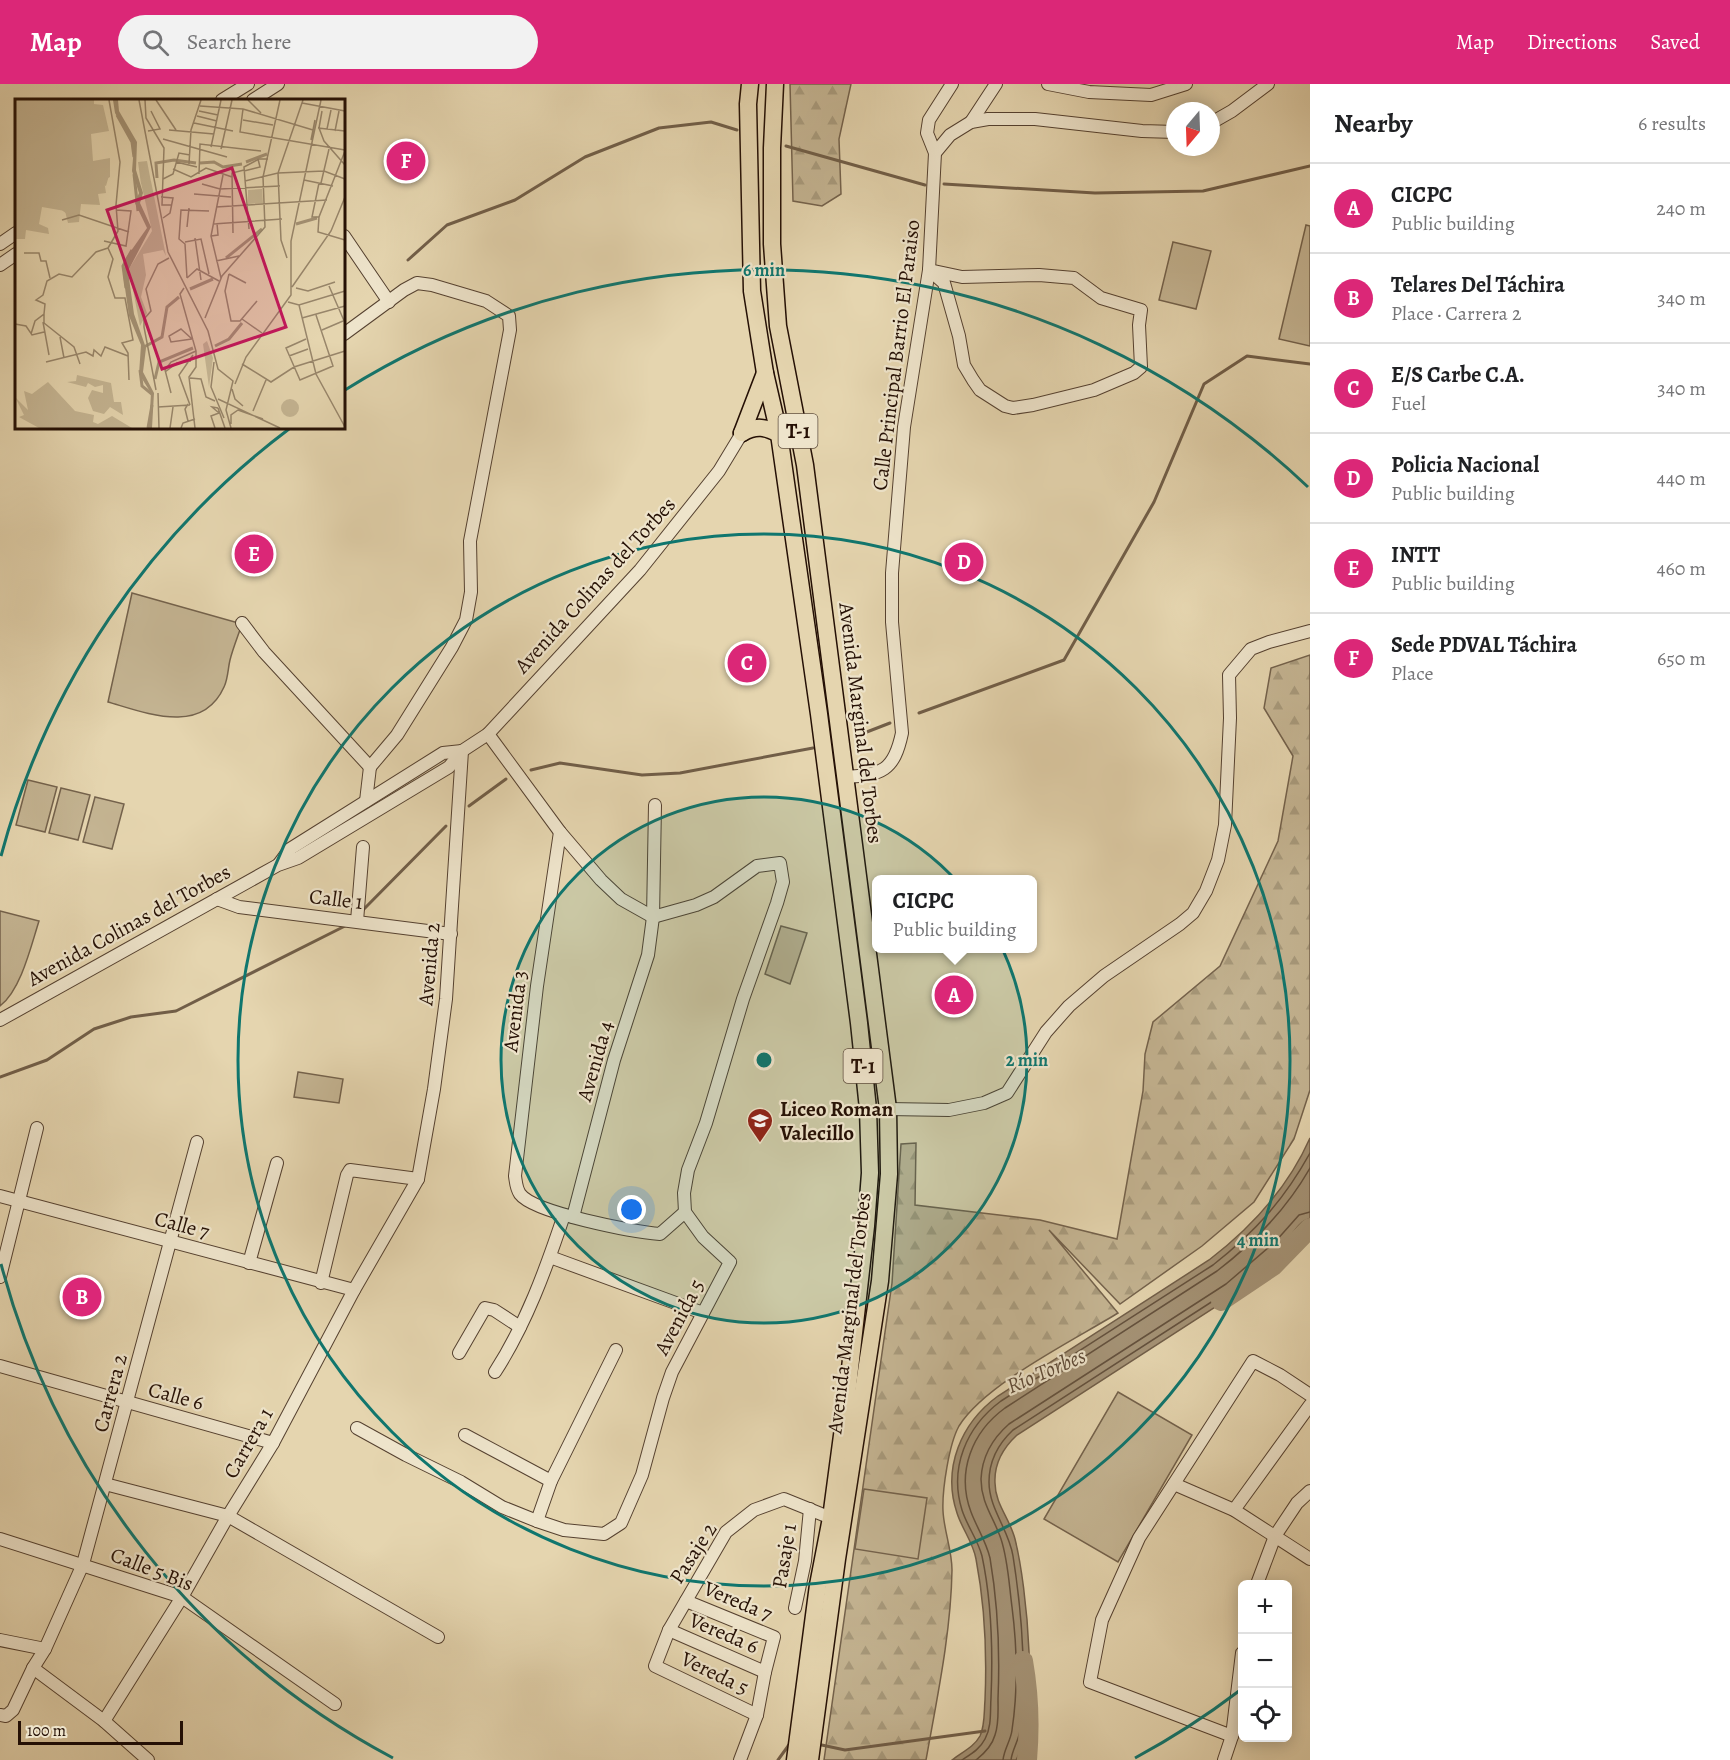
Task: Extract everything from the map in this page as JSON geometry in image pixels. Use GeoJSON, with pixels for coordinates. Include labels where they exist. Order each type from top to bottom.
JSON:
{"type":"FeatureCollection","features":[{"type":"Feature","properties":{"kind":"highway","name":"Avenida Marginal del Torbes"},"geometry":{"type":"LineString","coordinates":[[750,84],[748,104],[752,291],[765,373],[779,435],[827,780],[860,1034],[868,1109],[870,1173],[860,1282],[831,1518],[818,1585],[795,1760]]}},
{"type":"Feature","properties":{"kind":"highway","name":"Avenida Marginal del Torbes"},"geometry":{"type":"LineString","coordinates":[[775,84],[772,244],[778,326],[805,465],[888,1109],[889,1174],[880,1281],[837,1559],[810,1760]]}},
{"type":"Feature","properties":{"kind":"highway"},"geometry":{"type":"LineString","coordinates":[[742,433],[765,373]]}},
{"type":"Feature","properties":{"kind":"highway"},"geometry":{"type":"LineString","coordinates":[[742,433],[751,428],[767,428],[779,435]]}},
{"type":"Feature","properties":{"kind":"highway"},"geometry":{"type":"LineString","coordinates":[[827,780],[845,777]]}},
{"type":"Feature","properties":{"kind":"street"},"geometry":{"type":"LineString","coordinates":[[224,99],[248,84]]}},
{"type":"Feature","properties":{"kind":"street"},"geometry":{"type":"LineString","coordinates":[[255,99],[278,84]]}},
{"type":"Feature","properties":{"kind":"street"},"geometry":{"type":"LineString","coordinates":[[952,84],[929,120],[927,133],[935,153],[950,135],[971,122],[988,119],[1035,118],[1166,132]]}},
{"type":"Feature","properties":{"kind":"street"},"geometry":{"type":"LineString","coordinates":[[971,122],[996,84]]}},
{"type":"Feature","properties":{"kind":"street"},"geometry":{"type":"LineString","coordinates":[[1048,84],[1089,92],[1151,95],[1186,84]]}},
{"type":"Feature","properties":{"kind":"street"},"geometry":{"type":"LineString","coordinates":[[1220,118],[1268,84]]}},
{"type":"Feature","properties":{"kind":"street","name":"Calle Principal Barrio El Paraiso"},"geometry":{"type":"LineString","coordinates":[[845,777],[872,775],[891,764],[898,750],[902,733],[892,622],[892,573],[904,427],[929,270],[935,153]]}},
{"type":"Feature","properties":{"kind":"street"},"geometry":{"type":"LineString","coordinates":[[0,244],[15,234]]}},
{"type":"Feature","properties":{"kind":"street"},"geometry":{"type":"LineString","coordinates":[[345,237],[389,302]]}},
{"type":"Feature","properties":{"kind":"street"},"geometry":{"type":"LineString","coordinates":[[0,265],[15,255]]}},
{"type":"Feature","properties":{"kind":"street"},"geometry":{"type":"LineString","coordinates":[[929,270],[962,276],[1039,275],[1074,278],[1101,298],[1141,310],[1139,325],[1141,367],[1134,373],[1094,390],[1033,405],[1013,408],[1005,406],[980,390],[964,364],[955,317],[944,283],[929,270]]}},
{"type":"Feature","properties":{"kind":"street"},"geometry":{"type":"LineString","coordinates":[[345,333],[417,283],[432,285],[498,308],[508,316],[510,330],[470,541],[471,592],[466,620],[452,647],[397,735],[370,766],[366,801]]}},
{"type":"Feature","properties":{"kind":"street","name":"Avenida Colinas del Torbes"},"geometry":{"type":"LineString","coordinates":[[0,1020],[278,865],[298,858],[449,767],[462,751],[488,734],[640,570],[719,471],[742,433]]}},
{"type":"Feature","properties":{"kind":"street"},"geometry":{"type":"LineString","coordinates":[[242,624],[264,652],[370,766]]}},
{"type":"Feature","properties":{"kind":"street"},"geometry":{"type":"LineString","coordinates":[[888,1109],[949,1110],[984,1103],[1007,1093],[1046,1032],[1069,1006],[1104,976],[1193,913],[1206,891],[1218,860],[1225,825],[1230,718],[1229,675],[1251,649],[1310,631]]}},
{"type":"Feature","properties":{"kind":"street"},"geometry":{"type":"LineString","coordinates":[[488,734],[560,832],[601,880],[621,899],[653,917],[696,905],[714,897],[757,866],[780,863],[783,882],[777,903],[743,999],[706,1123],[688,1170],[684,1193],[685,1212],[660,1233],[643,1233],[568,1216]]}},
{"type":"Feature","properties":{"kind":"street","name":"Avenida Colinas del Torbes"},"geometry":{"type":"LineString","coordinates":[[278,865],[290,849],[443,753],[462,751]]}},
{"type":"Feature","properties":{"kind":"street","name":"Avenida 2"},"geometry":{"type":"LineString","coordinates":[[418,1179],[434,1089],[446,999],[462,751]]}},
{"type":"Feature","properties":{"kind":"street","name":"Avenida 4"},"geometry":{"type":"LineString","coordinates":[[495,1372],[520,1327],[568,1216],[648,955],[653,917],[656,854],[655,805]]}},
{"type":"Feature","properties":{"kind":"street","name":"Avenida 3"},"geometry":{"type":"LineString","coordinates":[[560,832],[537,986],[515,1176],[521,1195],[527,1200],[568,1216]]}},
{"type":"Feature","properties":{"kind":"street"},"geometry":{"type":"LineString","coordinates":[[357,921],[363,848]]}},
{"type":"Feature","properties":{"kind":"street","name":"Calle 1"},"geometry":{"type":"LineString","coordinates":[[217,899],[239,907],[451,934]]}},
{"type":"Feature","properties":{"kind":"street"},"geometry":{"type":"LineString","coordinates":[[0,1277],[37,1128]]}},
{"type":"Feature","properties":{"kind":"street","name":"Carrera 2"},"geometry":{"type":"LineString","coordinates":[[0,1715],[6,1716],[13,1710],[33,1668],[45,1649],[82,1564],[128,1403],[197,1142]]}},
{"type":"Feature","properties":{"kind":"street"},"geometry":{"type":"LineString","coordinates":[[249,1263],[277,1163]]}},
{"type":"Feature","properties":{"kind":"street"},"geometry":{"type":"LineString","coordinates":[[321,1283],[347,1176],[351,1170],[418,1179]]}},
{"type":"Feature","properties":{"kind":"street","name":"Carrera 1"},"geometry":{"type":"LineString","coordinates":[[104,1721],[182,1597],[273,1443],[354,1290],[418,1179]]}},
{"type":"Feature","properties":{"kind":"street","name":"Calle 7"},"geometry":{"type":"LineString","coordinates":[[0,1196],[354,1290]]}},
{"type":"Feature","properties":{"kind":"street","name":"Avenida 5"},"geometry":{"type":"LineString","coordinates":[[357,1428],[461,1482],[502,1507],[537,1521],[564,1530],[604,1534],[621,1523],[642,1475],[672,1372],[730,1262],[704,1237],[685,1212]]}},
{"type":"Feature","properties":{"kind":"street"},"geometry":{"type":"LineString","coordinates":[[550,1257],[703,1313]]}},
{"type":"Feature","properties":{"kind":"street"},"geometry":{"type":"LineString","coordinates":[[459,1353],[485,1308],[494,1310],[520,1327]]}},
{"type":"Feature","properties":{"kind":"street"},"geometry":{"type":"LineString","coordinates":[[537,1521],[551,1481],[616,1350]]}},
{"type":"Feature","properties":{"kind":"street"},"geometry":{"type":"LineString","coordinates":[[1232,1736],[1090,1682],[1102,1620],[1139,1538],[1253,1361],[1280,1375],[1310,1395]]}},
{"type":"Feature","properties":{"kind":"street","name":"Calle 6"},"geometry":{"type":"LineString","coordinates":[[0,1366],[273,1443]]}},
{"type":"Feature","properties":{"kind":"street"},"geometry":{"type":"LineString","coordinates":[[1234,1510],[1310,1405]]}},
{"type":"Feature","properties":{"kind":"street"},"geometry":{"type":"LineString","coordinates":[[465,1436],[551,1481]]}},
{"type":"Feature","properties":{"kind":"street"},"geometry":{"type":"LineString","coordinates":[[105,1484],[228,1516],[438,1637]]}},
{"type":"Feature","properties":{"kind":"street"},"geometry":{"type":"LineString","coordinates":[[1174,1484],[1234,1510],[1310,1559]]}},
{"type":"Feature","properties":{"kind":"street"},"geometry":{"type":"LineString","coordinates":[[1258,1580],[1275,1536],[1297,1503],[1310,1491]]}},
{"type":"Feature","properties":{"kind":"street","name":"Pasaje 2"},"geometry":{"type":"LineString","coordinates":[[655,1666],[669,1630],[726,1532],[754,1510],[784,1499],[831,1518]]}},
{"type":"Feature","properties":{"kind":"street","name":"Pasaje 1"},"geometry":{"type":"LineString","coordinates":[[795,1608],[805,1561],[810,1509]]}},
{"type":"Feature","properties":{"kind":"street","name":"Calle 5 Bis"},"geometry":{"type":"LineString","coordinates":[[0,1539],[182,1597],[335,1704]]}},
{"type":"Feature","properties":{"kind":"street","name":"Vereda 7"},"geometry":{"type":"LineString","coordinates":[[686,1601],[774,1637],[765,1672]]}},
{"type":"Feature","properties":{"kind":"street","name":"Vereda 6"},"geometry":{"type":"LineString","coordinates":[[669,1630],[765,1672]]}},
{"type":"Feature","properties":{"kind":"street"},"geometry":{"type":"LineString","coordinates":[[0,1640],[45,1649]]}},
{"type":"Feature","properties":{"kind":"street","name":"Vereda 5"},"geometry":{"type":"LineString","coordinates":[[655,1666],[757,1715]]}},
{"type":"Feature","properties":{"kind":"street"},"geometry":{"type":"LineString","coordinates":[[33,1668],[104,1721],[148,1760]]}},
{"type":"Feature","properties":{"kind":"street"},"geometry":{"type":"LineString","coordinates":[[740,1760],[757,1715],[765,1672]]}},
{"type":"Feature","properties":{"kind":"street"},"geometry":{"type":"LineString","coordinates":[[1224,1760],[1232,1736],[1238,1686]]}},
{"type":"Feature","properties":{"kind":"green space"},"geometry":{"type":"Polygon","coordinates":[[[790,84],[851,84],[839,139],[841,194],[822,206],[793,201],[790,84]]]}},
{"type":"Feature","properties":{"kind":"green space"},"geometry":{"type":"Polygon","coordinates":[[[1306,225],[1310,226],[1310,346],[1279,339],[1306,225]]]}},
{"type":"Feature","properties":{"kind":"green space"},"geometry":{"type":"Polygon","coordinates":[[[1173,242],[1211,251],[1196,309],[1159,300],[1173,242]]]}},
{"type":"Feature","properties":{"kind":"green space"},"geometry":{"type":"Polygon","coordinates":[[[132,593],[242,624],[224,687],[214,702],[202,712],[172,717],[108,702],[132,593]]]}},
{"type":"Feature","properties":{"kind":"green space"},"geometry":{"type":"Polygon","coordinates":[[[1310,655],[1310,1090],[1294,1139],[1254,1202],[1202,1246],[1120,1304],[1049,1230],[1118,1313],[1009,1379],[971,1410],[955,1434],[947,1467],[943,1502],[952,1563],[949,1618],[926,1760],[824,1760],[892,1283],[901,1144],[916,1143],[915,1205],[1040,1220],[1117,1239],[1143,1091],[1145,1054],[1153,1022],[1220,966],[1278,841],[1293,756],[1264,708],[1271,668],[1310,655]]]}},
{"type":"Feature","properties":{"kind":"green space"},"geometry":{"type":"Polygon","coordinates":[[[28,780],[57,787],[45,832],[16,825],[28,780]]]}},
{"type":"Feature","properties":{"kind":"green space"},"geometry":{"type":"Polygon","coordinates":[[[61,788],[90,795],[78,840],[49,833],[61,788]]]}},
{"type":"Feature","properties":{"kind":"green space"},"geometry":{"type":"Polygon","coordinates":[[[95,797],[124,804],[112,849],[83,842],[95,797]]]}},
{"type":"Feature","properties":{"kind":"green space"},"geometry":{"type":"Polygon","coordinates":[[[0,911],[39,921],[19,979],[0,1006],[0,911]]]}},
{"type":"Feature","properties":{"kind":"green space"},"geometry":{"type":"Polygon","coordinates":[[[781,926],[807,933],[790,984],[765,974],[781,926]]]}},
{"type":"Feature","properties":{"kind":"green space"},"geometry":{"type":"Polygon","coordinates":[[[298,1072],[343,1079],[339,1103],[294,1097],[298,1072]]]}},
{"type":"Feature","properties":{"kind":"green space"},"geometry":{"type":"Polygon","coordinates":[[[1118,1392],[1192,1435],[1118,1562],[1044,1519],[1118,1392]]]}},
{"type":"Feature","properties":{"kind":"green space"},"geometry":{"type":"Polygon","coordinates":[[[864,1489],[927,1498],[918,1559],[855,1549],[864,1489]]]}},
{"type":"Feature","properties":{"kind":"water"},"geometry":{"type":"Polygon","coordinates":[[[1310,1138],[1310,1222],[1284,1252],[1234,1295],[1017,1435],[1004,1451],[996,1469],[996,1491],[1015,1539],[1024,1588],[1029,1651],[1028,1714],[1016,1760],[952,1760],[980,1736],[984,1723],[985,1700],[985,1630],[979,1577],[975,1553],[959,1519],[953,1496],[954,1463],[965,1433],[974,1419],[998,1396],[1209,1260],[1225,1247],[1254,1220],[1280,1190],[1310,1138]]]}},
{"type":"Feature","properties":{"kind":"waterway"},"geometry":{"type":"LineString","coordinates":[[408,260],[447,225],[515,200],[585,157],[659,128],[711,122],[737,130]]}},
{"type":"Feature","properties":{"kind":"waterway"},"geometry":{"type":"LineString","coordinates":[[786,146],[925,185]]}},
{"type":"Feature","properties":{"kind":"waterway"},"geometry":{"type":"LineString","coordinates":[[944,184],[1095,193],[1203,191],[1310,166]]}},
{"type":"Feature","properties":{"kind":"waterway"},"geometry":{"type":"LineString","coordinates":[[919,713],[1064,660],[1154,502],[1204,384],[1247,356],[1310,364]]}},
{"type":"Feature","properties":{"kind":"waterway"},"geometry":{"type":"LineString","coordinates":[[859,735],[890,723]]}},
{"type":"Feature","properties":{"kind":"waterway"},"geometry":{"type":"LineString","coordinates":[[531,770],[560,763],[642,775],[680,773],[813,748]]}},
{"type":"Feature","properties":{"kind":"waterway"},"geometry":{"type":"LineString","coordinates":[[469,806],[506,779]]}},
{"type":"Feature","properties":{"kind":"waterway"},"geometry":{"type":"LineString","coordinates":[[362,911],[446,826]]}},
{"type":"Feature","properties":{"kind":"waterway"},"geometry":{"type":"LineString","coordinates":[[0,1077],[47,1060],[94,1029],[131,1017],[176,1011],[345,926]]}},
{"type":"Feature","properties":{"kind":"waterway","name":"Río Torbes"},"geometry":{"type":"LineString","coordinates":[[1221,1301],[1273,1266],[1310,1228]]}},
{"type":"Feature","properties":{"kind":"waterway","name":"Río Torbes"},"geometry":{"type":"LineString","coordinates":[[1023,1661],[1028,1710],[1027,1760]]}},
{"type":"Feature","properties":{"kind":"waterway"},"geometry":{"type":"LineString","coordinates":[[817,1744],[845,1750],[985,1731]]}},
{"type":"Feature","properties":{"kind":"waterway"},"geometry":{"type":"LineString","coordinates":[[778,1760],[791,1742]]}},
{"type":"Feature","properties":{"kind":"place","name":"Sede PDVAL Táchira"},"geometry":{"type":"Point","coordinates":[406,161]}},
{"type":"Feature","properties":{"kind":"place","name":"INTT"},"geometry":{"type":"Point","coordinates":[254,554]}},
{"type":"Feature","properties":{"kind":"place","name":"Policia Nacional"},"geometry":{"type":"Point","coordinates":[964,562]}},
{"type":"Feature","properties":{"kind":"place","name":"E/S Carbe C.A."},"geometry":{"type":"Point","coordinates":[747,663]}},
{"type":"Feature","properties":{"kind":"place","name":"CICPC"},"geometry":{"type":"Point","coordinates":[954,995]}},
{"type":"Feature","properties":{"kind":"place","name":"Liceo Roman Valecillo"},"geometry":{"type":"Point","coordinates":[760,1144]}},
{"type":"Feature","properties":{"kind":"place","name":"Telares Del Táchira"},"geometry":{"type":"Point","coordinates":[82,1297]}}]}
